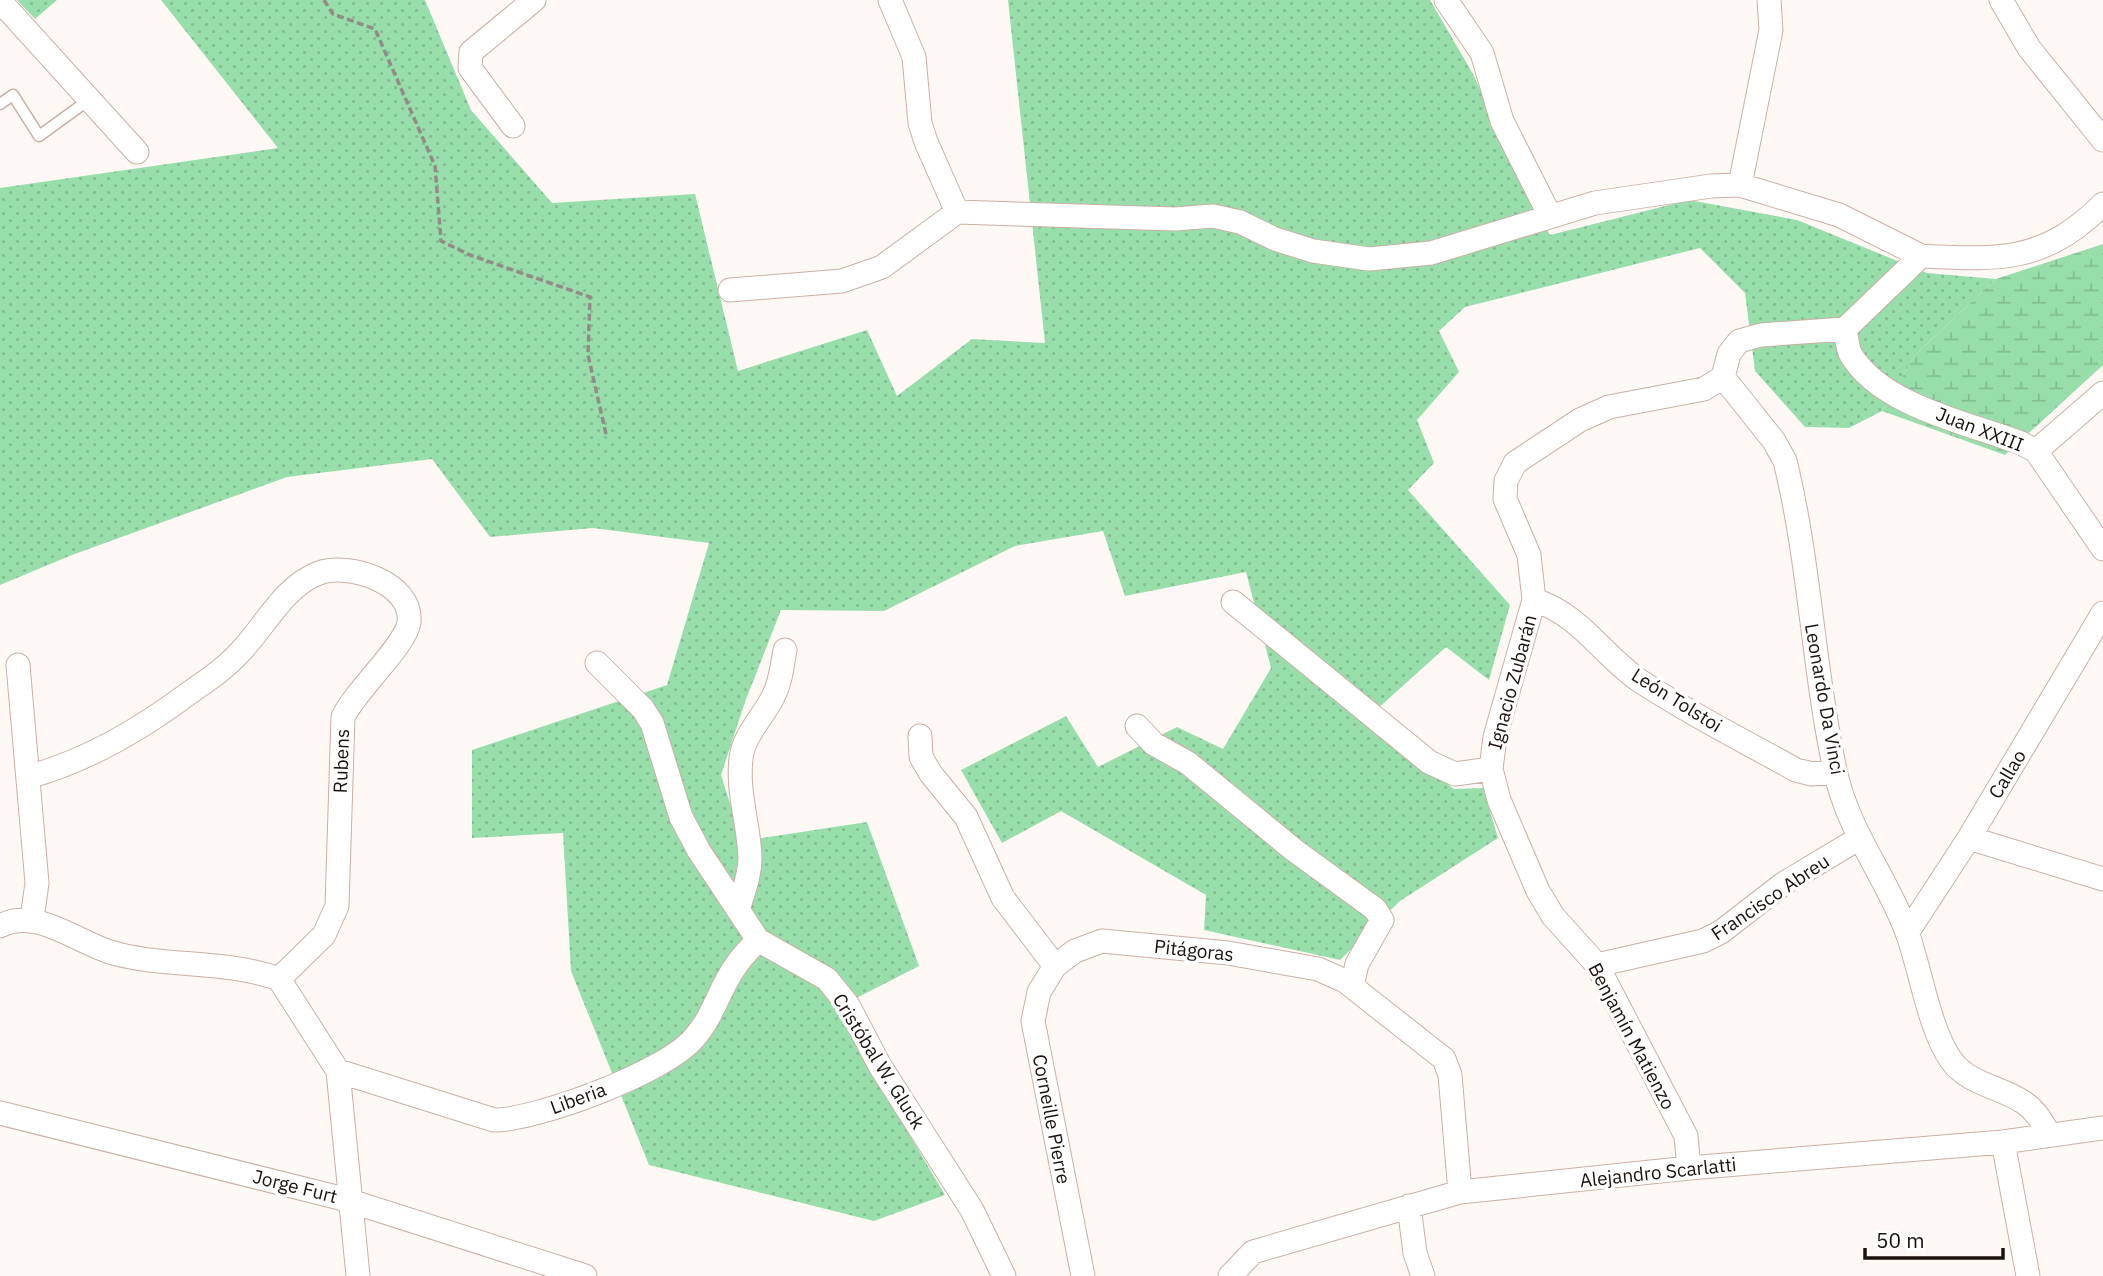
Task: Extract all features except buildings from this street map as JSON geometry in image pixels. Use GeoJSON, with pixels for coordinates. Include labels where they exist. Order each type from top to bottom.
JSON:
{"type":"FeatureCollection","features":[{"type":"Feature","properties":{"kind":"street"},"geometry":{"type":"LineString","coordinates":[[513,126],[470,68],[471,52],[534,0]]}},
{"type":"Feature","properties":{"kind":"street"},"geometry":{"type":"LineString","coordinates":[[890,0],[914,57],[920,123],[926,142],[957,212]]}},
{"type":"Feature","properties":{"kind":"street"},"geometry":{"type":"LineString","coordinates":[[1446,0],[1482,54],[1502,121],[1550,216]]}},
{"type":"Feature","properties":{"kind":"street"},"geometry":{"type":"LineString","coordinates":[[1740,185],[1771,30],[1769,0]]}},
{"type":"Feature","properties":{"kind":"street"},"geometry":{"type":"LineString","coordinates":[[2001,0],[2008,18],[2029,48],[2103,140]]}},
{"type":"Feature","properties":{"kind":"street"},"geometry":{"type":"LineString","coordinates":[[3,8],[137,152]]}},
{"type":"Feature","properties":{"kind":"street"},"geometry":{"type":"LineString","coordinates":[[730,290],[842,281],[869,272],[902,254],[957,212],[1175,219],[1213,216],[1240,222],[1275,239],[1313,251],[1369,259],[1431,253],[1550,216],[1627,197],[1740,185],[1839,215],[1921,256],[1993,260],[2021,255],[2055,242],[2083,224],[2103,204]]}},
{"type":"Feature","properties":{"kind":"street"},"geometry":{"type":"LineString","coordinates":[[1723,377],[1729,354],[1739,341],[1761,335],[1845,329],[1921,256]]}},
{"type":"Feature","properties":{"kind":"street","name":"Juan XXIII"},"geometry":{"type":"LineString","coordinates":[[1845,329],[1850,352],[1865,374],[1886,391],[2036,451],[2103,549]]}},
{"type":"Feature","properties":{"kind":"street","name":"Ignacio Zubarán"},"geometry":{"type":"LineString","coordinates":[[1499,800],[1491,769],[1495,737],[1534,600],[1529,555],[1505,499],[1506,481],[1515,463],[1569,426],[1609,407],[1704,389],[1723,377]]}},
{"type":"Feature","properties":{"kind":"street","name":"Leonardo Da Vinci"},"geometry":{"type":"LineString","coordinates":[[1723,377],[1774,442],[1785,461],[1835,772],[1858,839],[1889,890],[1907,933],[1941,1040],[1951,1060],[1970,1079],[2022,1101],[2036,1112],[2049,1134]]}},
{"type":"Feature","properties":{"kind":"street"},"geometry":{"type":"LineString","coordinates":[[2036,451],[2103,393]]}},
{"type":"Feature","properties":{"kind":"street","name":"Rubens"},"geometry":{"type":"LineString","coordinates":[[28,777],[66,766],[149,723],[227,666],[295,589],[317,574],[335,569],[349,570],[362,572],[382,581],[402,600],[408,612],[409,624],[401,639],[350,701],[343,717],[337,906],[324,935],[279,979]]}},
{"type":"Feature","properties":{"kind":"street","name":"León Tolstoi"},"geometry":{"type":"LineString","coordinates":[[1534,600],[1556,607],[1573,619],[1638,680],[1666,697],[1796,770],[1812,774],[1835,772]]}},
{"type":"Feature","properties":{"kind":"street"},"geometry":{"type":"LineString","coordinates":[[1234,602],[1440,769],[1455,774],[1491,769]]}},
{"type":"Feature","properties":{"kind":"street","name":"Callao"},"geometry":{"type":"LineString","coordinates":[[1907,933],[1969,838],[2103,613]]}},
{"type":"Feature","properties":{"kind":"street"},"geometry":{"type":"LineString","coordinates":[[738,910],[749,876],[750,856],[740,780],[741,758],[744,746],[773,697],[780,679],[785,650]]}},
{"type":"Feature","properties":{"kind":"street","name":"Cristóbal W. Gluck"},"geometry":{"type":"LineString","coordinates":[[597,663],[643,709],[652,723],[681,817],[758,940],[827,979],[849,1005],[880,1066],[972,1210],[1004,1276]]}},
{"type":"Feature","properties":{"kind":"street"},"geometry":{"type":"LineString","coordinates":[[18,665],[37,883],[32,919]]}},
{"type":"Feature","properties":{"kind":"street"},"geometry":{"type":"LineString","coordinates":[[1137,726],[1154,744],[1188,763],[1294,850],[1375,909],[1382,920],[1357,964],[1352,986]]}},
{"type":"Feature","properties":{"kind":"street"},"geometry":{"type":"LineString","coordinates":[[920,736],[921,757],[931,774],[966,817],[1003,898],[1055,966]]}},
{"type":"Feature","properties":{"kind":"street","name":"Benjamín Matienzo"},"geometry":{"type":"LineString","coordinates":[[1499,800],[1538,891],[1553,916],[1597,965],[1686,1136],[1689,1168]]}},
{"type":"Feature","properties":{"kind":"street"},"geometry":{"type":"LineString","coordinates":[[1969,838],[2103,879]]}},
{"type":"Feature","properties":{"kind":"street","name":"Francisco Abreu"},"geometry":{"type":"LineString","coordinates":[[1597,965],[1703,941],[1721,932],[1783,884],[1858,839]]}},
{"type":"Feature","properties":{"kind":"street"},"geometry":{"type":"LineString","coordinates":[[0,926],[11,920],[32,919],[114,953],[254,970],[279,979],[338,1071],[358,1276]]}},
{"type":"Feature","properties":{"kind":"street","name":"Liberia"},"geometry":{"type":"LineString","coordinates":[[338,1071],[494,1120],[517,1120],[638,1076],[672,1059],[711,1018],[736,965],[758,940]]}},
{"type":"Feature","properties":{"kind":"street","name":"Pitágoras"},"geometry":{"type":"LineString","coordinates":[[1055,966],[1075,951],[1101,941],[1228,953],[1318,969],[1352,986],[1444,1059],[1450,1075],[1460,1192]]}},
{"type":"Feature","properties":{"kind":"street","name":"Corneille Pierre"},"geometry":{"type":"LineString","coordinates":[[1055,966],[1039,992],[1033,1021],[1083,1276]]}},
{"type":"Feature","properties":{"kind":"street","name":"Jorge Furt"},"geometry":{"type":"LineString","coordinates":[[0,1113],[351,1201],[585,1276]]}},
{"type":"Feature","properties":{"kind":"street","name":"Alejandro Scarlatti"},"geometry":{"type":"LineString","coordinates":[[1230,1276],[1253,1252],[1460,1192],[1689,1168],[2003,1142],[2103,1128]]}},
{"type":"Feature","properties":{"kind":"street"},"geometry":{"type":"LineString","coordinates":[[2003,1142],[2028,1276]]}},
{"type":"Feature","properties":{"kind":"street"},"geometry":{"type":"LineString","coordinates":[[1409,1206],[1415,1254],[1423,1276]]}},
{"type":"Feature","properties":{"kind":"lane"},"geometry":{"type":"LineString","coordinates":[[0,104],[13,95],[39,136],[90,99]]}},
{"type":"Feature","properties":{"kind":"path"},"geometry":{"type":"LineString","coordinates":[[324,0],[333,14],[375,29],[435,166],[441,241],[470,255],[590,297],[588,355],[606,434]]}},
{"type":"Feature","properties":{"kind":"green space"},"geometry":{"type":"Polygon","coordinates":[[[17,0],[57,0],[35,19],[17,0]]]}},
{"type":"Feature","properties":{"kind":"green space"},"geometry":{"type":"Polygon","coordinates":[[[161,0],[425,0],[471,110],[552,203],[695,194],[738,371],[867,330],[897,396],[972,339],[1045,343],[1008,0],[1430,0],[1473,74],[1526,191],[1550,235],[1689,200],[1797,220],[1927,273],[1996,279],[1915,355],[1882,411],[1849,428],[1805,427],[1755,371],[1745,293],[1700,248],[1465,307],[1439,331],[1459,372],[1417,420],[1434,463],[1408,490],[1510,605],[1489,680],[1446,647],[1365,720],[1454,789],[1483,788],[1498,838],[1400,901],[1340,960],[1204,930],[1206,895],[1061,811],[1002,843],[961,770],[1066,716],[1098,767],[1177,727],[1223,749],[1271,668],[1246,572],[1125,596],[1103,531],[1015,546],[884,611],[781,610],[745,702],[721,775],[742,841],[867,822],[919,966],[835,1009],[945,1195],[874,1221],[649,1165],[571,971],[563,833],[472,838],[472,750],[667,685],[709,543],[593,528],[490,537],[432,459],[287,477],[72,555],[0,585],[0,188],[278,148],[161,0]]]}},
{"type":"Feature","properties":{"kind":"green space"},"geometry":{"type":"Polygon","coordinates":[[[2103,244],[2103,365],[2005,455],[1882,411],[1915,355],[1996,279],[2103,244]]]}}]}
